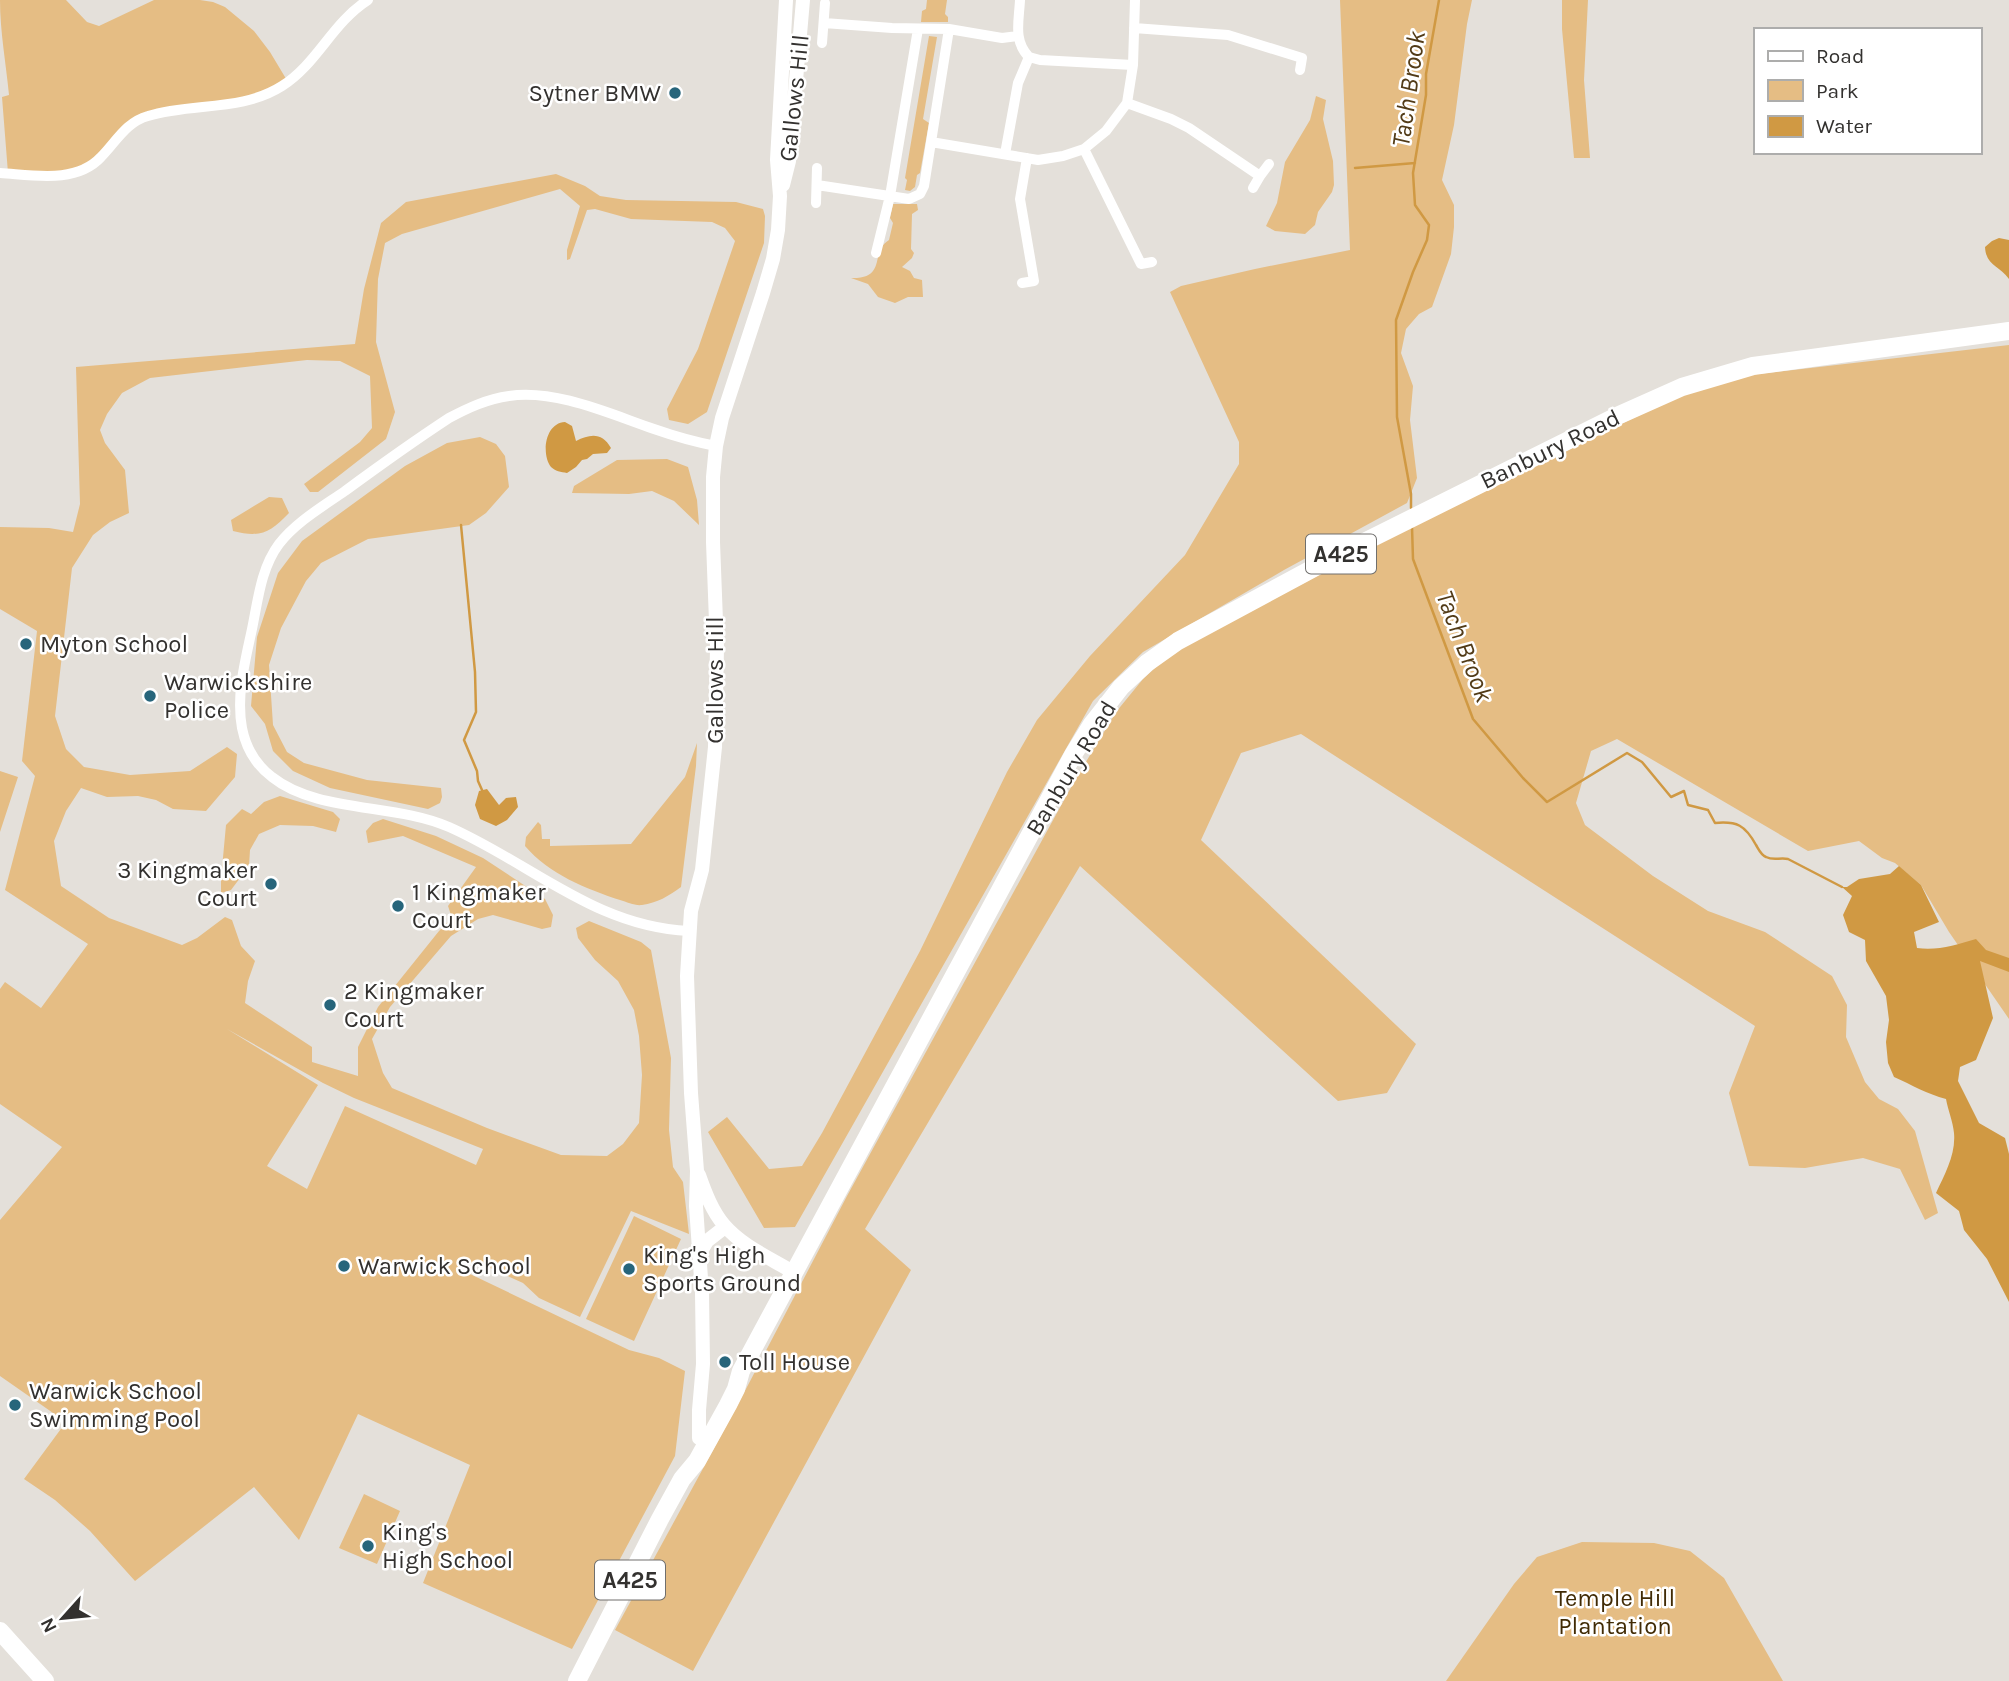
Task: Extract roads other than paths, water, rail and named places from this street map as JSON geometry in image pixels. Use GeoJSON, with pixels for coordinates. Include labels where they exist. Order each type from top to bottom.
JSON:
{"type":"FeatureCollection","features":[{"type":"Feature","properties":{"kind":"main road","name":"Banbury Road"},"geometry":{"type":"LineString","coordinates":[[576,1681],[682,1479],[697,1461],[736,1389],[741,1371],[793,1272],[1082,739],[1129,678],[1202,626],[1558,445],[1682,387],[1753,366],[2009,331]]}},
{"type":"Feature","properties":{"kind":"main road","name":"Banbury Road"},"geometry":{"type":"LineString","coordinates":[[682,1479],[687,1460],[724,1390],[741,1371]]}},
{"type":"Feature","properties":{"kind":"main road"},"geometry":{"type":"LineString","coordinates":[[0,1631],[45,1681]]}},
{"type":"Feature","properties":{"kind":"street"},"geometry":{"type":"LineString","coordinates":[[0,173],[72,174],[97,162],[133,122],[144,117],[232,104],[252,100],[270,92],[305,67],[349,6],[368,0]]}},
{"type":"Feature","properties":{"kind":"street","name":"Gallows Hill"},"geometry":{"type":"LineString","coordinates":[[699,1438],[703,1364],[702,1293],[687,992],[691,911],[712,830],[718,648],[712,506],[716,446],[728,395],[763,293],[778,230],[780,196],[777,160],[786,0]]}},
{"type":"Feature","properties":{"kind":"street","name":"Gallows Hill"},"geometry":{"type":"LineString","coordinates":[[780,196],[789,161],[803,0]]}},
{"type":"Feature","properties":{"kind":"street"},"geometry":{"type":"LineString","coordinates":[[1020,0],[1018,36],[1029,57],[1040,60],[1133,65]]}},
{"type":"Feature","properties":{"kind":"street"},"geometry":{"type":"LineString","coordinates":[[931,142],[1027,158],[1051,159],[1084,149],[1106,131],[1127,103],[1133,65],[1135,0]]}},
{"type":"Feature","properties":{"kind":"street"},"geometry":{"type":"LineString","coordinates":[[822,43],[825,4]]}},
{"type":"Feature","properties":{"kind":"street"},"geometry":{"type":"LineString","coordinates":[[824,23],[949,29],[1002,38],[1018,36]]}},
{"type":"Feature","properties":{"kind":"street"},"geometry":{"type":"LineString","coordinates":[[876,253],[890,196],[918,29]]}},
{"type":"Feature","properties":{"kind":"street"},"geometry":{"type":"LineString","coordinates":[[817,185],[909,199],[920,194],[949,29]]}},
{"type":"Feature","properties":{"kind":"street"},"geometry":{"type":"LineString","coordinates":[[1134,29],[1228,35],[1302,58]]}},
{"type":"Feature","properties":{"kind":"street"},"geometry":{"type":"LineString","coordinates":[[1300,70],[1306,44]]}},
{"type":"Feature","properties":{"kind":"street"},"geometry":{"type":"LineString","coordinates":[[1005,154],[1018,83],[1029,57]]}},
{"type":"Feature","properties":{"kind":"street"},"geometry":{"type":"LineString","coordinates":[[1127,103],[1189,128],[1260,176]]}},
{"type":"Feature","properties":{"kind":"street"},"geometry":{"type":"LineString","coordinates":[[1084,149],[1147,263],[1129,268]]}},
{"type":"Feature","properties":{"kind":"street"},"geometry":{"type":"LineString","coordinates":[[1027,158],[1020,199],[1034,281]]}},
{"type":"Feature","properties":{"kind":"street"},"geometry":{"type":"LineString","coordinates":[[1253,188],[1269,164]]}},
{"type":"Feature","properties":{"kind":"street"},"geometry":{"type":"LineString","coordinates":[[816,203],[817,168]]}},
{"type":"Feature","properties":{"kind":"street"},"geometry":{"type":"LineString","coordinates":[[1022,283],[1046,278]]}},
{"type":"Feature","properties":{"kind":"street"},"geometry":{"type":"LineString","coordinates":[[689,931],[638,924],[577,900],[468,836],[429,819],[337,802],[294,790],[272,778],[254,759],[245,739],[240,708],[242,676],[259,589],[279,544],[309,516],[467,408],[512,395],[551,397],[587,406],[658,431],[716,446]]}},
{"type":"Feature","properties":{"kind":"street","name":"Gallows Hill"},"geometry":{"type":"LineString","coordinates":[[697,1171],[709,1201],[726,1227],[743,1243],[793,1272]]}},
{"type":"Feature","properties":{"kind":"street"},"geometry":{"type":"LineString","coordinates":[[700,1253],[710,1238],[726,1227]]}},
{"type":"Feature","properties":{"kind":"water"},"geometry":{"type":"Polygon","coordinates":[[[1999,238],[2009,240],[2009,279],[1990,262],[1986,253],[1985,247],[1999,238]]]}},
{"type":"Feature","properties":{"kind":"water"},"geometry":{"type":"Polygon","coordinates":[[[565,422],[572,426],[576,441],[586,437],[600,437],[611,448],[607,453],[593,454],[582,460],[567,473],[554,469],[546,455],[547,440],[553,428],[565,422]]]}},
{"type":"Feature","properties":{"kind":"water"},"geometry":{"type":"Polygon","coordinates":[[[487,789],[499,805],[506,798],[516,797],[518,807],[507,820],[496,826],[480,819],[475,805],[479,791],[487,789]]]}},
{"type":"Feature","properties":{"kind":"water"},"geometry":{"type":"Polygon","coordinates":[[[1899,866],[1921,885],[1939,922],[1914,932],[1917,948],[1939,948],[1976,939],[1986,950],[2009,958],[2009,972],[1980,961],[1993,1018],[1976,1060],[1960,1067],[1958,1081],[1979,1123],[2005,1138],[2009,1154],[2009,1302],[1987,1259],[1964,1230],[1959,1211],[1936,1193],[1949,1164],[1954,1141],[1946,1099],[1894,1077],[1888,1063],[1886,1042],[1889,1020],[1886,996],[1866,961],[1865,940],[1849,932],[1843,915],[1852,896],[1842,887],[1847,887],[1859,879],[1890,874],[1899,866]]]}},
{"type":"Feature","properties":{"kind":"waterway","name":"Tach Brook"},"geometry":{"type":"LineString","coordinates":[[1411,508],[1411,494],[1397,417],[1396,320],[1427,240],[1429,225],[1415,205],[1413,173],[1439,0]]}},
{"type":"Feature","properties":{"kind":"waterway"},"geometry":{"type":"LineString","coordinates":[[1355,168],[1415,163]]}},
{"type":"Feature","properties":{"kind":"waterway"},"geometry":{"type":"LineString","coordinates":[[461,525],[475,672],[476,712],[464,740],[482,790]]}},
{"type":"Feature","properties":{"kind":"waterway","name":"Tach Brook"},"geometry":{"type":"LineString","coordinates":[[1412,527],[1413,559],[1473,719],[1547,802],[1627,753],[1642,762],[1671,797],[1684,791],[1688,805],[1708,810],[1715,823],[1735,824],[1744,829],[1764,856],[1788,859],[1842,887]]}},
{"type":"Feature","properties":{"kind":"place","name":"Sytner BMW"},"geometry":{"type":"Point","coordinates":[675,93]}},
{"type":"Feature","properties":{"kind":"place","name":"Myton School"},"geometry":{"type":"Point","coordinates":[26,644]}},
{"type":"Feature","properties":{"kind":"place","name":"Warwickshire Police"},"geometry":{"type":"Point","coordinates":[150,696]}},
{"type":"Feature","properties":{"kind":"place","name":"3 Kingmaker Court"},"geometry":{"type":"Point","coordinates":[271,884]}},
{"type":"Feature","properties":{"kind":"place","name":"1 Kingmaker Court"},"geometry":{"type":"Point","coordinates":[398,906]}},
{"type":"Feature","properties":{"kind":"place","name":"2 Kingmaker Court"},"geometry":{"type":"Point","coordinates":[330,1005]}},
{"type":"Feature","properties":{"kind":"place","name":"Warwick School"},"geometry":{"type":"Point","coordinates":[344,1266]}},
{"type":"Feature","properties":{"kind":"place","name":"King's High Sports Ground"},"geometry":{"type":"Point","coordinates":[629,1269]}},
{"type":"Feature","properties":{"kind":"place","name":"Toll House"},"geometry":{"type":"Point","coordinates":[725,1362]}},
{"type":"Feature","properties":{"kind":"place","name":"Warwick School Swimming Pool"},"geometry":{"type":"Point","coordinates":[15,1405]}},
{"type":"Feature","properties":{"kind":"place","name":"King's High School"},"geometry":{"type":"Point","coordinates":[368,1546]}},
{"type":"Feature","properties":{"kind":"park label","name":"Temple Hill Plantation"},"geometry":{"type":"Point","coordinates":[1615,1612]}}]}
